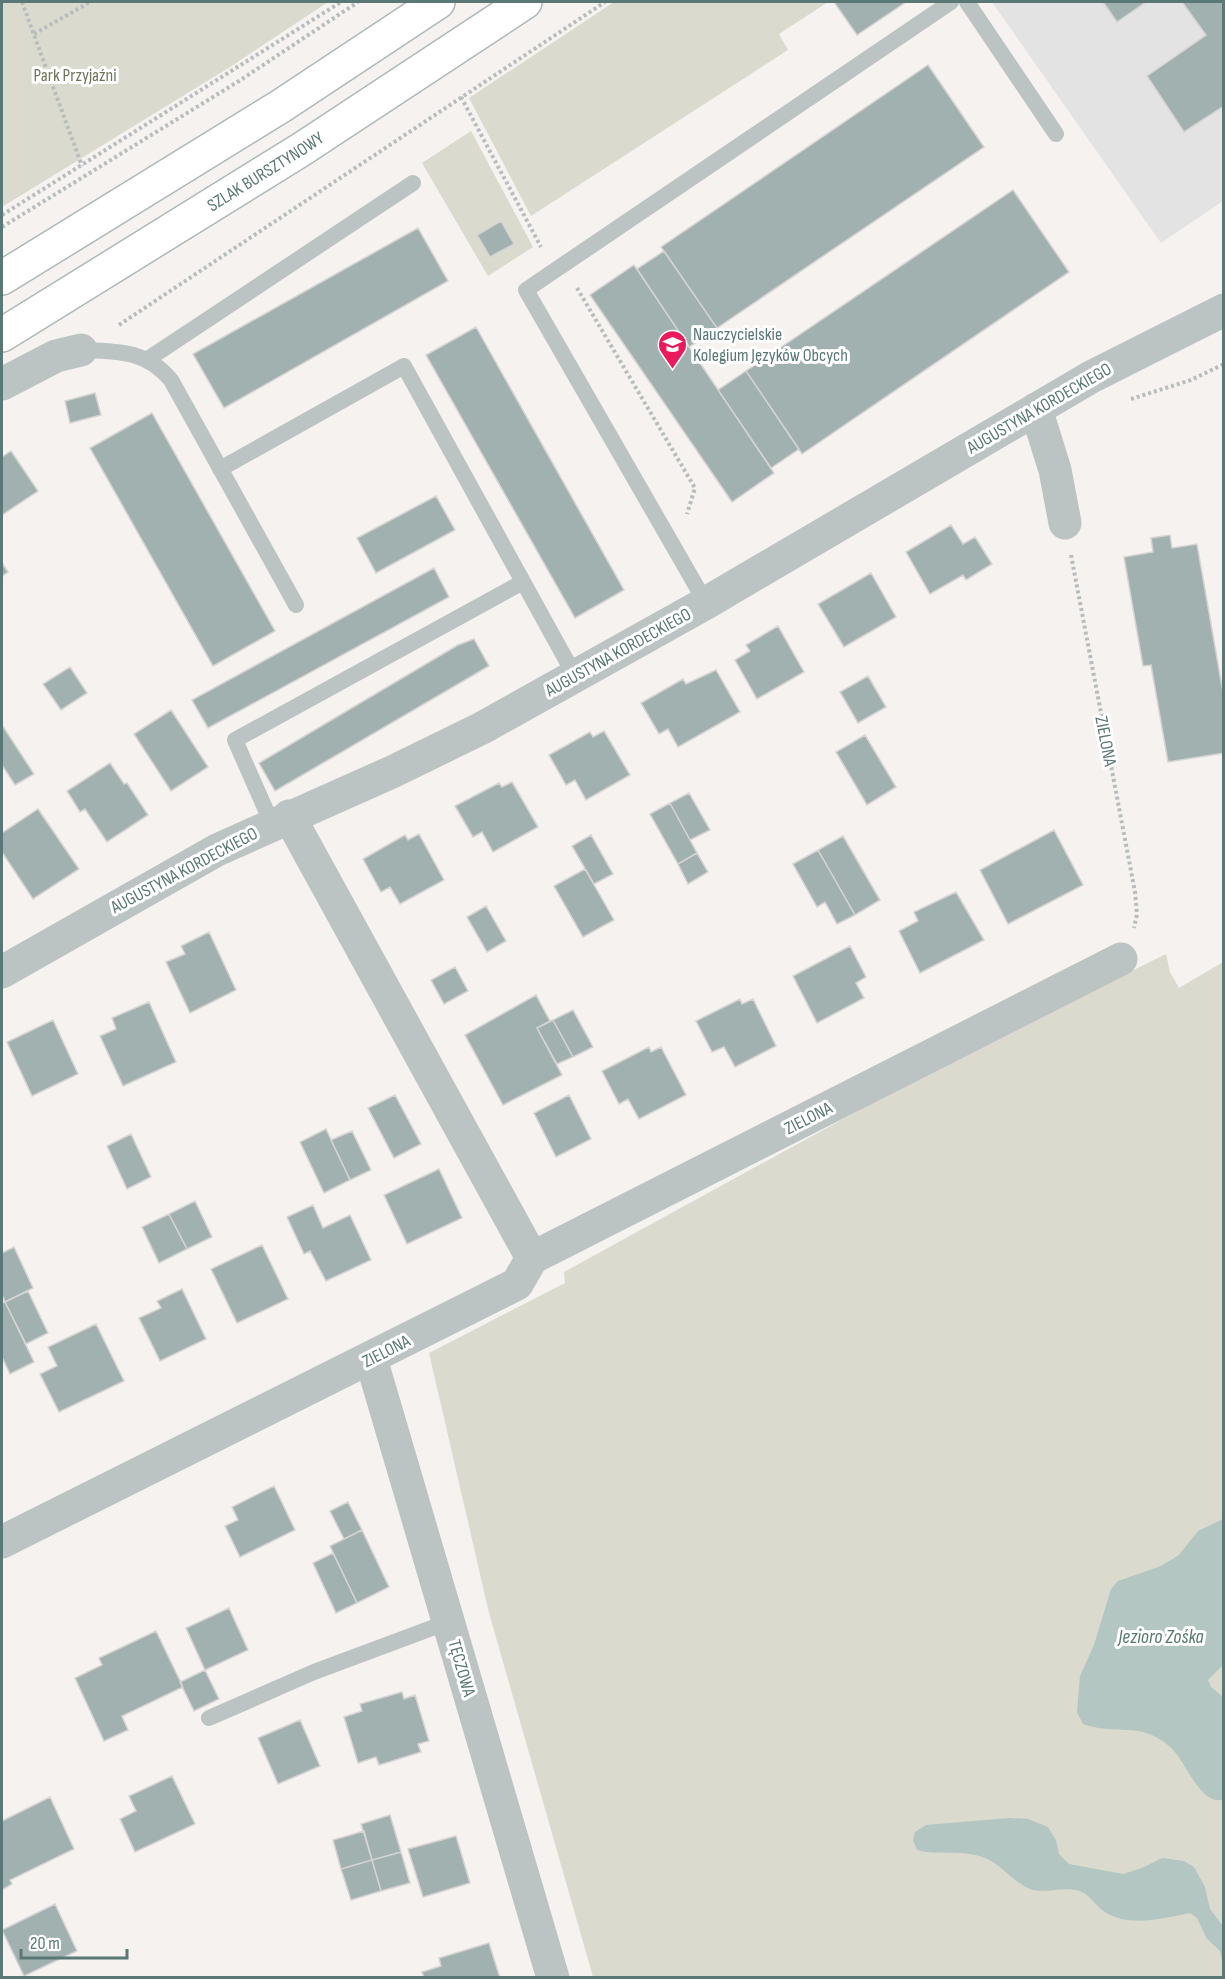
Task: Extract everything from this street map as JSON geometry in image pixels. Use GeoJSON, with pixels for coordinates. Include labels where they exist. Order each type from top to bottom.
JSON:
{"type":"FeatureCollection","features":[{"type":"Feature","properties":{"kind":"main road"},"geometry":{"type":"LineString","coordinates":[[2,278],[281,106],[438,2]]}},
{"type":"Feature","properties":{"kind":"main road","name":"SZLAK BURSZTYNOWY"},"geometry":{"type":"LineString","coordinates":[[2,335],[302,149],[525,2]]}},
{"type":"Feature","properties":{"kind":"street","name":"AUGUSTYNA KORDECKIEGO"},"geometry":{"type":"LineString","coordinates":[[2,972],[162,879],[280,820],[433,753],[706,603],[1091,377],[1224,310]]}},
{"type":"Feature","properties":{"kind":"street"},"geometry":{"type":"LineString","coordinates":[[2,384],[56,356],[81,350]]}},
{"type":"Feature","properties":{"kind":"street"},"geometry":{"type":"LineString","coordinates":[[1036,409],[1055,470],[1065,523]]}},
{"type":"Feature","properties":{"kind":"street"},"geometry":{"type":"LineString","coordinates":[[280,820],[532,1258]]}},
{"type":"Feature","properties":{"kind":"street","name":"ZIELONA"},"geometry":{"type":"LineString","coordinates":[[2,1542],[518,1284],[532,1258],[1121,959]]}},
{"type":"Feature","properties":{"kind":"street","name":"TĘCZOWA"},"geometry":{"type":"LineString","coordinates":[[371,1359],[553,1977]]}},
{"type":"Feature","properties":{"kind":"lane"},"geometry":{"type":"LineString","coordinates":[[706,603],[526,290],[951,2]]}},
{"type":"Feature","properties":{"kind":"lane"},"geometry":{"type":"LineString","coordinates":[[967,2],[1056,134]]}},
{"type":"Feature","properties":{"kind":"lane"},"geometry":{"type":"LineString","coordinates":[[148,359],[413,183]]}},
{"type":"Feature","properties":{"kind":"lane"},"geometry":{"type":"LineString","coordinates":[[81,350],[130,352],[148,359],[171,380],[296,605]]}},
{"type":"Feature","properties":{"kind":"lane"},"geometry":{"type":"LineString","coordinates":[[220,469],[404,366],[575,676]]}},
{"type":"Feature","properties":{"kind":"lane"},"geometry":{"type":"LineString","coordinates":[[280,820],[235,740],[523,582]]}},
{"type":"Feature","properties":{"kind":"lane"},"geometry":{"type":"LineString","coordinates":[[209,1718],[314,1672],[448,1622]]}},
{"type":"Feature","properties":{"kind":"path"},"geometry":{"type":"LineString","coordinates":[[22,2],[82,166]]}},
{"type":"Feature","properties":{"kind":"path"},"geometry":{"type":"LineString","coordinates":[[34,34],[90,2]]}},
{"type":"Feature","properties":{"kind":"path"},"geometry":{"type":"LineString","coordinates":[[2,215],[341,2]]}},
{"type":"Feature","properties":{"kind":"path"},"geometry":{"type":"LineString","coordinates":[[2,227],[239,81],[358,2]]}},
{"type":"Feature","properties":{"kind":"path"},"geometry":{"type":"LineString","coordinates":[[81,350],[605,2]]}},
{"type":"Feature","properties":{"kind":"path"},"geometry":{"type":"LineString","coordinates":[[461,97],[538,244],[563,265],[695,488],[684,523]]}},
{"type":"Feature","properties":{"kind":"path"},"geometry":{"type":"LineString","coordinates":[[1128,399],[1191,380],[1224,364]]}},
{"type":"Feature","properties":{"kind":"path","name":"ZIELONA"},"geometry":{"type":"LineString","coordinates":[[1065,523],[1135,892],[1137,914],[1133,934],[1121,959]]}},
{"type":"Feature","properties":{"kind":"shaded area"},"geometry":{"type":"Polygon","coordinates":[[[992,2],[1223,2],[1223,201],[1161,243],[992,2]]]}},
{"type":"Feature","properties":{"kind":"green space","name":"Park Przyjaźni"},"geometry":{"type":"Polygon","coordinates":[[[2,2],[328,2],[230,67],[2,207],[2,2]]]}},
{"type":"Feature","properties":{"kind":"green space"},"geometry":{"type":"Polygon","coordinates":[[[614,2],[828,2],[779,34],[788,50],[531,216],[469,98],[614,2]]]}},
{"type":"Feature","properties":{"kind":"green space"},"geometry":{"type":"Polygon","coordinates":[[[471,131],[533,247],[488,276],[422,163],[471,131]],[[501,221],[477,235],[490,257],[514,244],[501,221]]]}},
{"type":"Feature","properties":{"kind":"green space"},"geometry":{"type":"Polygon","coordinates":[[[1166,954],[1170,972],[1179,988],[1223,962],[1223,1977],[593,1977],[489,1613],[429,1353],[565,1283],[564,1272],[938,1067],[1166,954]]]}},
{"type":"Feature","properties":{"kind":"water","name":"Jezioro Zośka"},"geometry":{"type":"Polygon","coordinates":[[[1223,1519],[1223,1665],[1208,1680],[1211,1687],[1223,1697],[1224,1799],[1216,1800],[1202,1791],[1179,1757],[1163,1741],[1141,1732],[1083,1724],[1077,1712],[1080,1676],[1094,1645],[1111,1589],[1118,1581],[1161,1566],[1179,1555],[1198,1531],[1223,1519]]]}},
{"type":"Feature","properties":{"kind":"water"},"geometry":{"type":"Polygon","coordinates":[[[1009,1818],[1028,1819],[1048,1827],[1056,1840],[1059,1854],[1069,1864],[1123,1874],[1162,1858],[1184,1861],[1194,1867],[1205,1887],[1210,1909],[1223,1926],[1223,1965],[1220,1951],[1207,1939],[1197,1918],[1190,1913],[1158,1919],[1125,1920],[1105,1912],[1089,1897],[1076,1890],[1030,1889],[985,1858],[977,1855],[917,1850],[913,1840],[915,1832],[926,1825],[1009,1818]]]}},
{"type":"Feature","properties":{"kind":"building"},"geometry":{"type":"Polygon","coordinates":[[[834,2],[906,2],[857,35],[834,2]]]}},
{"type":"Feature","properties":{"kind":"building"},"geometry":{"type":"Polygon","coordinates":[[[1103,2],[1146,2],[1117,22],[1103,2]]]}},
{"type":"Feature","properties":{"kind":"building"},"geometry":{"type":"Polygon","coordinates":[[[1182,2],[1224,2],[1224,106],[1184,132],[1147,76],[1206,35],[1182,2]]]}},
{"type":"Feature","properties":{"kind":"building"},"geometry":{"type":"Polygon","coordinates":[[[928,65],[984,147],[717,328],[661,247],[928,65]]]}},
{"type":"Feature","properties":{"kind":"building"},"geometry":{"type":"Polygon","coordinates":[[[1013,190],[1069,272],[802,454],[746,371],[1013,190]]]}},
{"type":"Feature","properties":{"kind":"building"},"geometry":{"type":"Polygon","coordinates":[[[501,221],[514,244],[490,257],[477,235],[501,221]]]}},
{"type":"Feature","properties":{"kind":"building"},"geometry":{"type":"Polygon","coordinates":[[[418,228],[448,281],[224,408],[193,354],[418,228]]]}},
{"type":"Feature","properties":{"kind":"building"},"geometry":{"type":"Polygon","coordinates":[[[664,251],[717,328],[689,347],[637,269],[664,251]]]}},
{"type":"Feature","properties":{"kind":"building","name":"Nauczycielskie Kolegium Języków Obcych"},"geometry":{"type":"Polygon","coordinates":[[[634,265],[774,473],[732,502],[590,295],[634,265]]]}},
{"type":"Feature","properties":{"kind":"building"},"geometry":{"type":"Polygon","coordinates":[[[476,327],[624,590],[575,618],[426,355],[476,327]]]}},
{"type":"Feature","properties":{"kind":"building"},"geometry":{"type":"Polygon","coordinates":[[[746,371],[799,449],[771,468],[718,390],[746,371]]]}},
{"type":"Feature","properties":{"kind":"building"},"geometry":{"type":"Polygon","coordinates":[[[95,393],[101,415],[70,423],[65,401],[95,393]]]}},
{"type":"Feature","properties":{"kind":"building"},"geometry":{"type":"Polygon","coordinates":[[[152,413],[275,631],[213,666],[90,448],[152,413]]]}},
{"type":"Feature","properties":{"kind":"building"},"geometry":{"type":"Polygon","coordinates":[[[11,451],[38,491],[2,515],[2,457],[11,451]]]}},
{"type":"Feature","properties":{"kind":"building"},"geometry":{"type":"Polygon","coordinates":[[[436,496],[455,530],[376,573],[357,538],[436,496]]]}},
{"type":"Feature","properties":{"kind":"building"},"geometry":{"type":"Polygon","coordinates":[[[951,525],[963,544],[975,537],[992,564],[966,580],[963,575],[930,594],[906,552],[951,525]]]}},
{"type":"Feature","properties":{"kind":"building"},"geometry":{"type":"Polygon","coordinates":[[[1170,535],[1172,548],[1197,544],[1224,698],[1224,753],[1168,762],[1151,665],[1143,666],[1124,557],[1153,552],[1151,538],[1170,535]]]}},
{"type":"Feature","properties":{"kind":"building"},"geometry":{"type":"Polygon","coordinates":[[[2,563],[8,572],[2,576],[2,563]]]}},
{"type":"Feature","properties":{"kind":"building"},"geometry":{"type":"Polygon","coordinates":[[[434,568],[449,597],[208,728],[192,700],[434,568]]]}},
{"type":"Feature","properties":{"kind":"building"},"geometry":{"type":"Polygon","coordinates":[[[871,573],[896,617],[844,647],[818,604],[871,573]]]}},
{"type":"Feature","properties":{"kind":"building"},"geometry":{"type":"Polygon","coordinates":[[[778,626],[804,672],[757,699],[735,660],[750,651],[746,645],[778,626]]]}},
{"type":"Feature","properties":{"kind":"building"},"geometry":{"type":"Polygon","coordinates":[[[474,639],[489,666],[275,791],[259,763],[458,645],[474,639]]]}},
{"type":"Feature","properties":{"kind":"building"},"geometry":{"type":"Polygon","coordinates":[[[70,667],[87,693],[61,710],[43,684],[70,667]]]}},
{"type":"Feature","properties":{"kind":"building"},"geometry":{"type":"Polygon","coordinates":[[[716,670],[740,712],[678,747],[668,729],[659,734],[641,703],[683,679],[686,684],[716,670]]]}},
{"type":"Feature","properties":{"kind":"building"},"geometry":{"type":"Polygon","coordinates":[[[868,676],[886,707],[858,723],[840,692],[868,676]]]}},
{"type":"Feature","properties":{"kind":"building"},"geometry":{"type":"Polygon","coordinates":[[[171,710],[208,767],[171,791],[134,734],[171,710]]]}},
{"type":"Feature","properties":{"kind":"building"},"geometry":{"type":"Polygon","coordinates":[[[2,725],[34,774],[15,785],[2,765],[2,725]]]}},
{"type":"Feature","properties":{"kind":"building"},"geometry":{"type":"Polygon","coordinates":[[[604,731],[630,775],[586,800],[575,780],[566,785],[549,755],[590,732],[593,737],[604,731]]]}},
{"type":"Feature","properties":{"kind":"building"},"geometry":{"type":"Polygon","coordinates":[[[865,735],[896,787],[867,805],[836,752],[865,735]]]}},
{"type":"Feature","properties":{"kind":"building"},"geometry":{"type":"Polygon","coordinates":[[[110,763],[124,784],[127,783],[148,815],[107,842],[85,809],[80,812],[67,791],[110,763]]]}},
{"type":"Feature","properties":{"kind":"building"},"geometry":{"type":"Polygon","coordinates":[[[512,782],[538,827],[493,852],[482,832],[473,837],[455,806],[499,783],[502,787],[512,782]]]}},
{"type":"Feature","properties":{"kind":"building"},"geometry":{"type":"Polygon","coordinates":[[[689,793],[710,830],[690,840],[670,803],[689,793]]]}},
{"type":"Feature","properties":{"kind":"building"},"geometry":{"type":"Polygon","coordinates":[[[670,803],[697,853],[678,864],[650,814],[670,803]]]}},
{"type":"Feature","properties":{"kind":"building"},"geometry":{"type":"Polygon","coordinates":[[[38,809],[79,869],[33,899],[2,852],[2,833],[38,809]]]}},
{"type":"Feature","properties":{"kind":"building"},"geometry":{"type":"Polygon","coordinates":[[[1054,830],[1083,885],[1008,924],[980,870],[1054,830]]]}},
{"type":"Feature","properties":{"kind":"building"},"geometry":{"type":"Polygon","coordinates":[[[419,834],[444,880],[400,904],[390,887],[381,892],[363,859],[405,835],[408,840],[419,834]]]}},
{"type":"Feature","properties":{"kind":"building"},"geometry":{"type":"Polygon","coordinates":[[[591,835],[613,874],[594,884],[572,846],[591,835]]]}},
{"type":"Feature","properties":{"kind":"building"},"geometry":{"type":"Polygon","coordinates":[[[843,836],[880,900],[855,915],[818,850],[843,836]]]}},
{"type":"Feature","properties":{"kind":"building"},"geometry":{"type":"Polygon","coordinates":[[[818,850],[855,915],[837,924],[825,902],[817,907],[793,864],[818,850]]]}},
{"type":"Feature","properties":{"kind":"building"},"geometry":{"type":"Polygon","coordinates":[[[697,853],[708,872],[688,884],[678,864],[697,853]]]}},
{"type":"Feature","properties":{"kind":"building"},"geometry":{"type":"Polygon","coordinates":[[[585,869],[614,920],[583,937],[554,886],[585,869]]]}},
{"type":"Feature","properties":{"kind":"building"},"geometry":{"type":"Polygon","coordinates":[[[956,892],[984,940],[920,973],[899,931],[918,921],[914,912],[956,892]]]}},
{"type":"Feature","properties":{"kind":"building"},"geometry":{"type":"Polygon","coordinates":[[[486,906],[506,941],[487,952],[467,917],[486,906]]]}},
{"type":"Feature","properties":{"kind":"building"},"geometry":{"type":"Polygon","coordinates":[[[209,932],[236,990],[190,1013],[166,962],[185,954],[181,946],[209,932]]]}},
{"type":"Feature","properties":{"kind":"building"},"geometry":{"type":"Polygon","coordinates":[[[850,946],[866,977],[856,983],[864,998],[817,1023],[793,976],[850,946]]]}},
{"type":"Feature","properties":{"kind":"building"},"geometry":{"type":"Polygon","coordinates":[[[455,967],[468,991],[444,1004],[431,980],[455,967]]]}},
{"type":"Feature","properties":{"kind":"building"},"geometry":{"type":"Polygon","coordinates":[[[536,995],[550,1021],[537,1028],[562,1075],[503,1105],[465,1035],[536,995]]]}},
{"type":"Feature","properties":{"kind":"building"},"geometry":{"type":"Polygon","coordinates":[[[740,999],[742,1004],[753,999],[776,1046],[735,1067],[724,1047],[712,1052],[696,1021],[740,999]]]}},
{"type":"Feature","properties":{"kind":"building"},"geometry":{"type":"Polygon","coordinates":[[[149,1002],[176,1062],[123,1086],[100,1036],[116,1029],[112,1018],[149,1002]]]}},
{"type":"Feature","properties":{"kind":"building"},"geometry":{"type":"Polygon","coordinates":[[[573,1010],[593,1047],[573,1057],[553,1020],[573,1010]]]}},
{"type":"Feature","properties":{"kind":"building"},"geometry":{"type":"Polygon","coordinates":[[[53,1020],[78,1074],[32,1096],[7,1042],[53,1020]]]}},
{"type":"Feature","properties":{"kind":"building"},"geometry":{"type":"Polygon","coordinates":[[[553,1020],[573,1057],[557,1064],[537,1028],[553,1020]]]}},
{"type":"Feature","properties":{"kind":"building"},"geometry":{"type":"Polygon","coordinates":[[[649,1047],[651,1052],[661,1047],[686,1095],[639,1119],[628,1099],[619,1104],[602,1071],[649,1047]]]}},
{"type":"Feature","properties":{"kind":"building"},"geometry":{"type":"Polygon","coordinates":[[[395,1095],[421,1144],[394,1158],[368,1108],[395,1095]]]}},
{"type":"Feature","properties":{"kind":"building"},"geometry":{"type":"Polygon","coordinates":[[[569,1095],[591,1139],[556,1157],[534,1113],[569,1095]]]}},
{"type":"Feature","properties":{"kind":"building"},"geometry":{"type":"Polygon","coordinates":[[[326,1129],[350,1180],[324,1193],[300,1142],[326,1129]]]}},
{"type":"Feature","properties":{"kind":"building"},"geometry":{"type":"Polygon","coordinates":[[[352,1131],[371,1170],[350,1180],[331,1140],[352,1131]]]}},
{"type":"Feature","properties":{"kind":"building"},"geometry":{"type":"Polygon","coordinates":[[[131,1134],[151,1177],[127,1189],[107,1146],[131,1134]]]}},
{"type":"Feature","properties":{"kind":"building"},"geometry":{"type":"Polygon","coordinates":[[[439,1169],[462,1218],[407,1244],[384,1195],[439,1169]]]}},
{"type":"Feature","properties":{"kind":"building"},"geometry":{"type":"Polygon","coordinates":[[[195,1201],[212,1237],[187,1249],[169,1214],[195,1201]]]}},
{"type":"Feature","properties":{"kind":"building"},"geometry":{"type":"Polygon","coordinates":[[[313,1205],[323,1228],[350,1215],[371,1260],[326,1281],[310,1251],[304,1254],[287,1217],[313,1205]]]}},
{"type":"Feature","properties":{"kind":"building"},"geometry":{"type":"Polygon","coordinates":[[[169,1214],[187,1249],[159,1263],[142,1227],[169,1214]]]}},
{"type":"Feature","properties":{"kind":"building"},"geometry":{"type":"Polygon","coordinates":[[[262,1245],[288,1299],[237,1323],[211,1269],[262,1245]]]}},
{"type":"Feature","properties":{"kind":"building"},"geometry":{"type":"Polygon","coordinates":[[[14,1247],[33,1288],[5,1302],[2,1294],[2,1253],[14,1247]]]}},
{"type":"Feature","properties":{"kind":"building"},"geometry":{"type":"Polygon","coordinates":[[[182,1289],[206,1339],[160,1361],[139,1318],[161,1308],[157,1301],[182,1289]]]}},
{"type":"Feature","properties":{"kind":"building"},"geometry":{"type":"Polygon","coordinates":[[[28,1291],[48,1333],[26,1344],[5,1302],[28,1291]]]}},
{"type":"Feature","properties":{"kind":"building"},"geometry":{"type":"Polygon","coordinates":[[[5,1302],[34,1362],[10,1374],[2,1357],[2,1303],[5,1302]]]}},
{"type":"Feature","properties":{"kind":"building"},"geometry":{"type":"Polygon","coordinates":[[[96,1324],[124,1381],[59,1412],[40,1374],[57,1366],[48,1347],[96,1324]]]}},
{"type":"Feature","properties":{"kind":"building"},"geometry":{"type":"Polygon","coordinates":[[[274,1486],[295,1530],[240,1557],[225,1526],[238,1520],[232,1507],[274,1486]]]}},
{"type":"Feature","properties":{"kind":"building"},"geometry":{"type":"Polygon","coordinates":[[[348,1502],[362,1530],[344,1539],[330,1511],[348,1502]]]}},
{"type":"Feature","properties":{"kind":"building"},"geometry":{"type":"Polygon","coordinates":[[[362,1530],[389,1587],[357,1603],[330,1546],[362,1530]]]}},
{"type":"Feature","properties":{"kind":"building"},"geometry":{"type":"Polygon","coordinates":[[[333,1553],[357,1603],[336,1613],[313,1563],[333,1553]]]}},
{"type":"Feature","properties":{"kind":"building"},"geometry":{"type":"Polygon","coordinates":[[[229,1608],[248,1650],[205,1670],[186,1628],[229,1608]]]}},
{"type":"Feature","properties":{"kind":"building"},"geometry":{"type":"Polygon","coordinates":[[[156,1631],[183,1687],[122,1716],[128,1730],[104,1741],[75,1678],[102,1665],[99,1658],[156,1631]]]}},
{"type":"Feature","properties":{"kind":"building"},"geometry":{"type":"Polygon","coordinates":[[[205,1670],[219,1699],[194,1711],[180,1682],[205,1670]]]}},
{"type":"Feature","properties":{"kind":"building"},"geometry":{"type":"Polygon","coordinates":[[[402,1692],[404,1699],[415,1695],[429,1741],[418,1744],[421,1752],[379,1765],[376,1757],[358,1763],[344,1717],[362,1711],[360,1704],[402,1692]]]}},
{"type":"Feature","properties":{"kind":"building"},"geometry":{"type":"Polygon","coordinates":[[[300,1720],[320,1766],[278,1784],[258,1738],[300,1720]]]}},
{"type":"Feature","properties":{"kind":"building"},"geometry":{"type":"Polygon","coordinates":[[[172,1776],[195,1824],[135,1852],[120,1819],[136,1811],[129,1796],[172,1776]]]}},
{"type":"Feature","properties":{"kind":"building"},"geometry":{"type":"Polygon","coordinates":[[[50,1797],[74,1849],[10,1880],[12,1884],[2,1890],[2,1821],[50,1797]]]}},
{"type":"Feature","properties":{"kind":"building"},"geometry":{"type":"Polygon","coordinates":[[[390,1815],[401,1852],[372,1860],[361,1824],[390,1815]]]}},
{"type":"Feature","properties":{"kind":"building"},"geometry":{"type":"Polygon","coordinates":[[[364,1831],[372,1860],[341,1869],[333,1840],[364,1831]]]}},
{"type":"Feature","properties":{"kind":"building"},"geometry":{"type":"Polygon","coordinates":[[[456,1836],[470,1883],[423,1897],[408,1849],[456,1836]]]}},
{"type":"Feature","properties":{"kind":"building"},"geometry":{"type":"Polygon","coordinates":[[[401,1852],[410,1883],[381,1891],[372,1860],[401,1852]]]}},
{"type":"Feature","properties":{"kind":"building"},"geometry":{"type":"Polygon","coordinates":[[[372,1860],[381,1891],[351,1900],[341,1869],[372,1860]]]}},
{"type":"Feature","properties":{"kind":"building"},"geometry":{"type":"Polygon","coordinates":[[[55,1904],[77,1951],[24,1976],[2,1930],[55,1904]]]}},
{"type":"Feature","properties":{"kind":"building"},"geometry":{"type":"Polygon","coordinates":[[[489,1943],[500,1978],[424,1978],[422,1972],[441,1966],[439,1958],[489,1943]]]}},
{"type":"Feature","properties":{"kind":"place","name":"Nauczycielskie Kolegium Języków Obcych"},"geometry":{"type":"Point","coordinates":[672,370]}}]}
